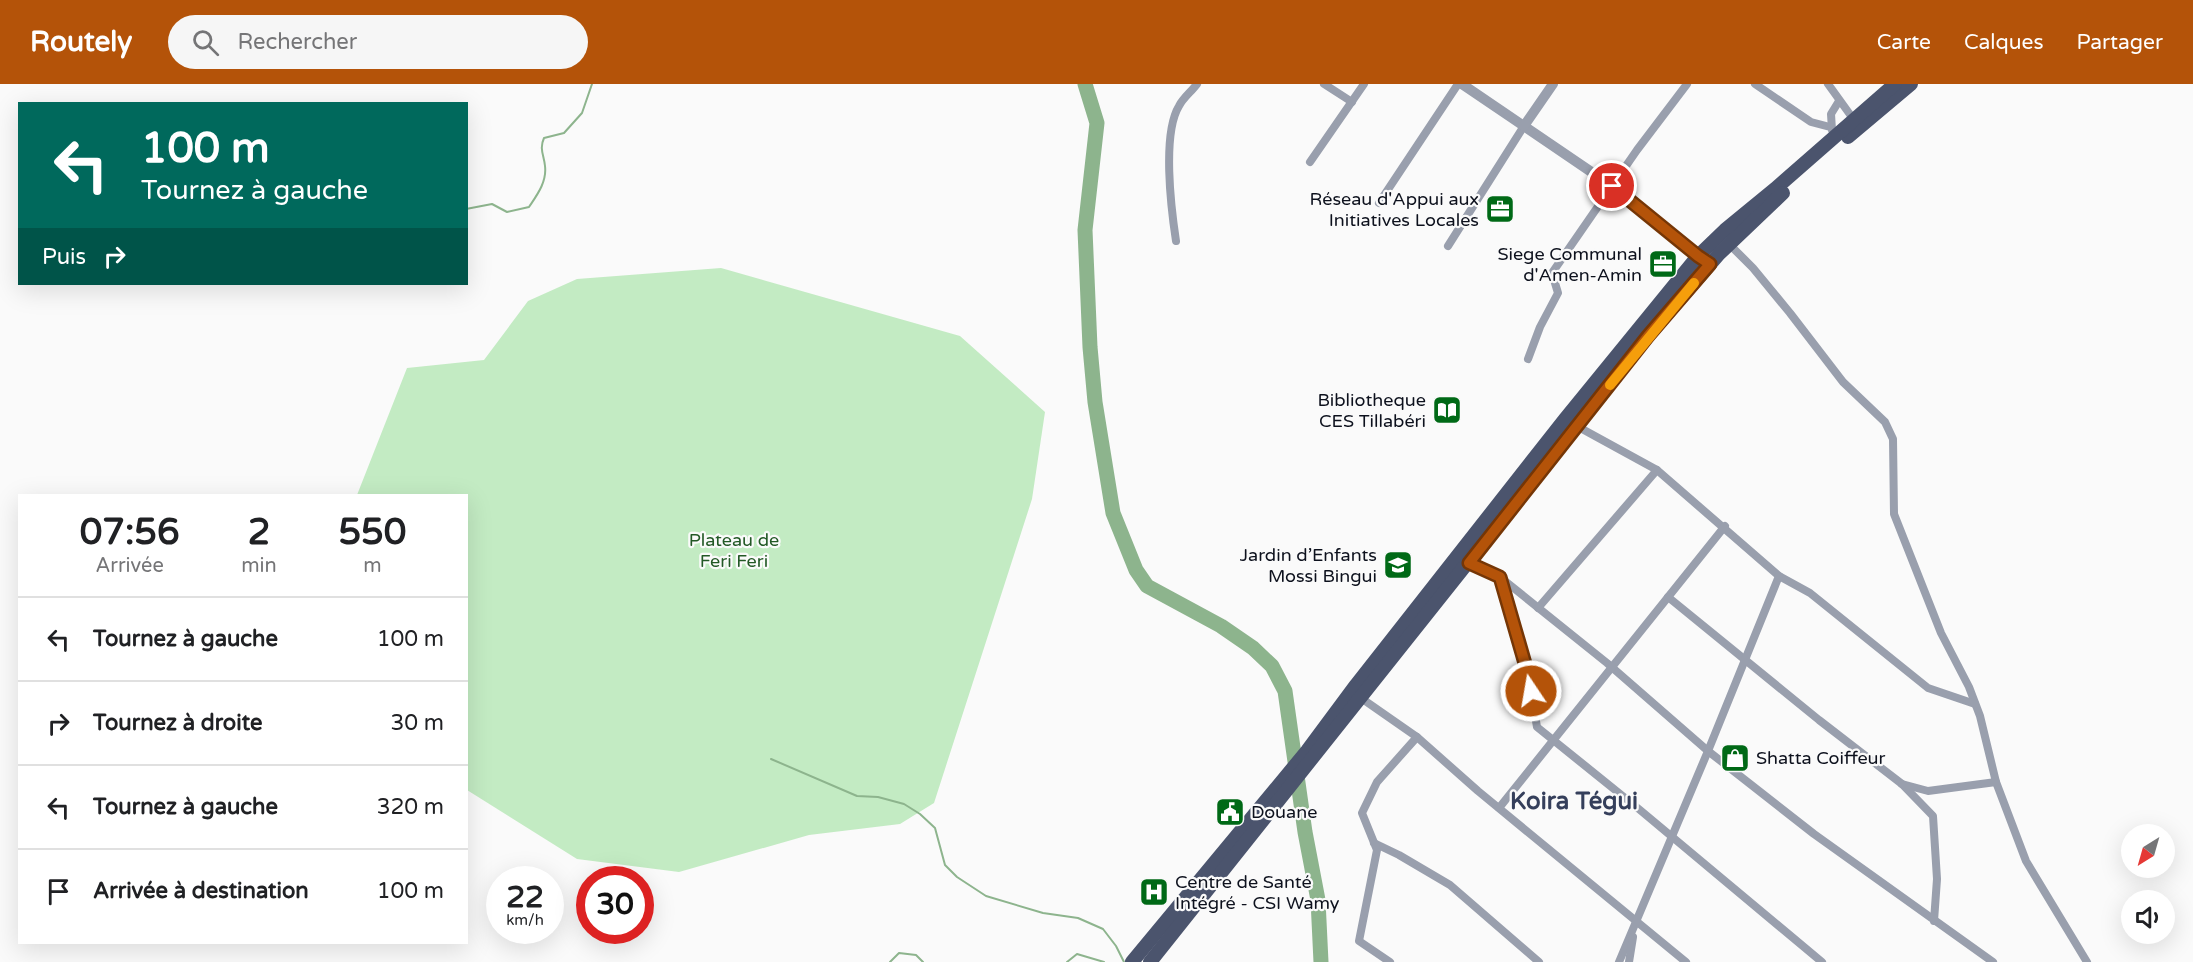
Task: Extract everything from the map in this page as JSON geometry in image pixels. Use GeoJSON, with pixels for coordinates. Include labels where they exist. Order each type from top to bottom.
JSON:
{"type":"FeatureCollection","features":[{"type":"Feature","properties":{"kind":"main road"},"geometry":{"type":"LineString","coordinates":[[1132,962],[1232,850],[1286,784],[1571,422],[1704,260],[1725,230],[1833,132],[1854,120],[1895,84]]}},
{"type":"Feature","properties":{"kind":"main road"},"geometry":{"type":"LineString","coordinates":[[1704,260],[1729,244],[1835,147],[1911,84]]}},
{"type":"Feature","properties":{"kind":"main road"},"geometry":{"type":"LineString","coordinates":[[1309,755],[1361,698],[1463,560]]}},
{"type":"Feature","properties":{"kind":"main road"},"geometry":{"type":"LineString","coordinates":[[1150,962],[1232,850]]}},
{"type":"Feature","properties":{"kind":"street"},"geometry":{"type":"LineString","coordinates":[[1176,241],[1169,144],[1171,128],[1179,104],[1197,84]]}},
{"type":"Feature","properties":{"kind":"street"},"geometry":{"type":"LineString","coordinates":[[1324,84],[1352,102]]}},
{"type":"Feature","properties":{"kind":"street"},"geometry":{"type":"LineString","coordinates":[[1310,162],[1364,84]]}},
{"type":"Feature","properties":{"kind":"street"},"geometry":{"type":"LineString","coordinates":[[1379,203],[1460,84],[1612,186],[1704,260]]}},
{"type":"Feature","properties":{"kind":"street"},"geometry":{"type":"LineString","coordinates":[[1448,246],[1552,84]]}},
{"type":"Feature","properties":{"kind":"street"},"geometry":{"type":"LineString","coordinates":[[1528,359],[1540,327],[1558,293],[1552,273],[1687,84]]}},
{"type":"Feature","properties":{"kind":"street"},"geometry":{"type":"LineString","coordinates":[[1755,84],[1811,122],[1833,132]]}},
{"type":"Feature","properties":{"kind":"street"},"geometry":{"type":"LineString","coordinates":[[1828,84],[1854,120]]}},
{"type":"Feature","properties":{"kind":"street"},"geometry":{"type":"LineString","coordinates":[[1833,132],[1831,114],[1839,100]]}},
{"type":"Feature","properties":{"kind":"street"},"geometry":{"type":"LineString","coordinates":[[1729,244],[1753,268],[1843,382],[1885,422],[1893,439],[1894,514],[1941,633],[1969,687],[1996,782],[2026,861],[2087,962]]}},
{"type":"Feature","properties":{"kind":"street"},"geometry":{"type":"LineString","coordinates":[[1571,422],[1657,470],[1725,526],[1779,576],[1810,593],[1928,688],[1975,704]]}},
{"type":"Feature","properties":{"kind":"street"},"geometry":{"type":"LineString","coordinates":[[1538,608],[1657,470]]}},
{"type":"Feature","properties":{"kind":"street"},"geometry":{"type":"LineString","coordinates":[[1499,808],[1725,526]]}},
{"type":"Feature","properties":{"kind":"street"},"geometry":{"type":"LineString","coordinates":[[1463,560],[1500,577],[1612,667],[1708,751],[1814,834],[1993,962]]}},
{"type":"Feature","properties":{"kind":"street"},"geometry":{"type":"LineString","coordinates":[[1619,962],[1779,576]]}},
{"type":"Feature","properties":{"kind":"street"},"geometry":{"type":"LineString","coordinates":[[1500,577],[1528,674],[1537,727],[1672,836],[1821,962]]}},
{"type":"Feature","properties":{"kind":"street"},"geometry":{"type":"LineString","coordinates":[[1668,597],[1818,720],[1902,784],[1933,816],[1937,879],[1934,921]]}},
{"type":"Feature","properties":{"kind":"street"},"geometry":{"type":"LineString","coordinates":[[1361,698],[1417,737],[1635,922],[1686,962]]}},
{"type":"Feature","properties":{"kind":"street"},"geometry":{"type":"LineString","coordinates":[[1390,962],[1359,941],[1377,850],[1362,813],[1377,782],[1417,737]]}},
{"type":"Feature","properties":{"kind":"street"},"geometry":{"type":"LineString","coordinates":[[1902,784],[1928,791],[1996,782]]}},
{"type":"Feature","properties":{"kind":"street"},"geometry":{"type":"LineString","coordinates":[[1374,843],[1400,855],[1450,885],[1539,962]]}},
{"type":"Feature","properties":{"kind":"street"},"geometry":{"type":"LineString","coordinates":[[1629,962],[1635,922]]}},
{"type":"Feature","properties":{"kind":"green space","name":"Plateau de Feri Feri"},"geometry":{"type":"Polygon","coordinates":[[[721,268],[960,336],[1045,412],[1032,499],[934,803],[900,824],[809,835],[679,872],[654,869],[654,866],[632,866],[577,859],[468,791],[468,494],[357,494],[407,368],[484,360],[528,301],[577,279],[721,268]]]}},
{"type":"Feature","properties":{"kind":"waterway"},"geometry":{"type":"LineString","coordinates":[[468,209],[492,204],[507,212],[529,207],[541,188],[544,177],[542,149],[544,138],[564,133],[582,113],[592,84]]}},
{"type":"Feature","properties":{"kind":"waterway"},"geometry":{"type":"LineString","coordinates":[[1085,84],[1097,123],[1085,230],[1090,347],[1095,402],[1113,513],[1136,570],[1147,586],[1221,626],[1253,648],[1272,666],[1285,691],[1305,832],[1318,900],[1321,962]]}},
{"type":"Feature","properties":{"kind":"waterway"},"geometry":{"type":"LineString","coordinates":[[771,759],[857,796],[878,797],[904,804],[920,814],[935,828],[945,865],[957,877],[986,896],[1043,913],[1078,918],[1103,929],[1116,946],[1124,962]]}},
{"type":"Feature","properties":{"kind":"waterway"},"geometry":{"type":"LineString","coordinates":[[890,962],[899,953],[916,955],[923,962]]}},
{"type":"Feature","properties":{"kind":"waterway"},"geometry":{"type":"LineString","coordinates":[[1067,962],[1077,954],[1104,962]]}},
{"type":"Feature","properties":{"kind":"slow traffic"},"geometry":{"type":"LineString","coordinates":[[1610,385],[1648,336],[1694,283]]}},
{"type":"Feature","properties":{"kind":"place","name":"Réseau d'Appui aux Initiatives Locales"},"geometry":{"type":"Point","coordinates":[1500,209]}},
{"type":"Feature","properties":{"kind":"place","name":"Siege Communal d'Amen-Amin"},"geometry":{"type":"Point","coordinates":[1663,264]}},
{"type":"Feature","properties":{"kind":"place","name":"Bibliotheque CES Tillabéri"},"geometry":{"type":"Point","coordinates":[1447,410]}},
{"type":"Feature","properties":{"kind":"place","name":"Jardin d’Enfants Mossi Bingui"},"geometry":{"type":"Point","coordinates":[1398,565]}},
{"type":"Feature","properties":{"kind":"place","name":"Shatta Coiffeur"},"geometry":{"type":"Point","coordinates":[1735,758]}},
{"type":"Feature","properties":{"kind":"place","name":"Douane"},"geometry":{"type":"Point","coordinates":[1230,812]}},
{"type":"Feature","properties":{"kind":"place","name":"Centre de Santé Intégré - CSI Wamy"},"geometry":{"type":"Point","coordinates":[1154,892]}},
{"type":"Feature","properties":{"kind":"district","name":"Koira Tégui"},"geometry":{"type":"Point","coordinates":[1574,801]}},
{"type":"Feature","properties":{"kind":"route"},"geometry":{"type":"LineString","coordinates":[[1531,691],[1500,577],[1469,563],[1648,336],[1710,264],[1612,186]]}}]}
